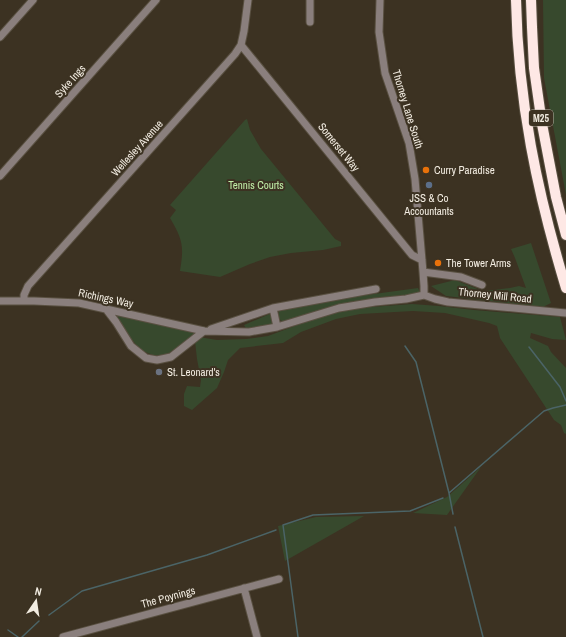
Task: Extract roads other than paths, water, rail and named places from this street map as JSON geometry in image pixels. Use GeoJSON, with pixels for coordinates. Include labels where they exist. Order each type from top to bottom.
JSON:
{"type":"FeatureCollection","features":[{"type":"Feature","properties":{"kind":"highway","name":"M25"},"geometry":{"type":"LineString","coordinates":[[516,0],[516,29],[525,118],[544,212],[566,288]]}},
{"type":"Feature","properties":{"kind":"highway","name":"M25"},"geometry":{"type":"LineString","coordinates":[[531,0],[534,68],[542,124],[556,197],[566,235]]}},
{"type":"Feature","properties":{"kind":"street"},"geometry":{"type":"LineString","coordinates":[[0,37],[33,0]]}},
{"type":"Feature","properties":{"kind":"street","name":"Syke Ings"},"geometry":{"type":"LineString","coordinates":[[0,176],[156,0]]}},
{"type":"Feature","properties":{"kind":"street","name":"Wellesley Avenue"},"geometry":{"type":"LineString","coordinates":[[24,301],[24,295],[28,286],[235,54],[241,45],[248,0]]}},
{"type":"Feature","properties":{"kind":"street"},"geometry":{"type":"LineString","coordinates":[[310,0],[310,22]]}},
{"type":"Feature","properties":{"kind":"street","name":"Thorney Lane South"},"geometry":{"type":"LineString","coordinates":[[380,0],[380,32],[385,73],[409,143],[415,179],[418,224],[424,272],[424,295]]}},
{"type":"Feature","properties":{"kind":"street","name":"Somerset Way"},"geometry":{"type":"LineString","coordinates":[[241,45],[412,255],[422,260]]}},
{"type":"Feature","properties":{"kind":"street","name":"Thorney Mill Road"},"geometry":{"type":"LineString","coordinates":[[424,272],[461,277],[482,285]]}},
{"type":"Feature","properties":{"kind":"street"},"geometry":{"type":"LineString","coordinates":[[105,309],[116,322],[131,346],[146,358],[157,360],[171,357],[205,331],[273,308],[376,289]]}},
{"type":"Feature","properties":{"kind":"street","name":"Richings Way"},"geometry":{"type":"LineString","coordinates":[[0,301],[79,302],[205,331],[249,332],[277,328],[339,308],[406,299],[424,295]]}},
{"type":"Feature","properties":{"kind":"street","name":"Thorney Mill Road"},"geometry":{"type":"LineString","coordinates":[[424,295],[448,302],[566,313]]}},
{"type":"Feature","properties":{"kind":"street"},"geometry":{"type":"LineString","coordinates":[[273,308],[277,328]]}},
{"type":"Feature","properties":{"kind":"street","name":"The Poynings"},"geometry":{"type":"LineString","coordinates":[[63,637],[280,579]]}},
{"type":"Feature","properties":{"kind":"street"},"geometry":{"type":"LineString","coordinates":[[244,588],[257,637]]}},
{"type":"Feature","properties":{"kind":"waterway"},"geometry":{"type":"LineString","coordinates":[[405,346],[416,362],[453,514]]}},
{"type":"Feature","properties":{"kind":"waterway"},"geometry":{"type":"LineString","coordinates":[[529,347],[560,387],[566,401]]}},
{"type":"Feature","properties":{"kind":"waterway"},"geometry":{"type":"LineString","coordinates":[[449,493],[544,411],[566,405]]}},
{"type":"Feature","properties":{"kind":"waterway"},"geometry":{"type":"LineString","coordinates":[[298,637],[283,525],[313,515],[410,511],[443,498]]}},
{"type":"Feature","properties":{"kind":"waterway"},"geometry":{"type":"LineString","coordinates":[[455,527],[483,637]]}},
{"type":"Feature","properties":{"kind":"waterway"},"geometry":{"type":"LineString","coordinates":[[49,615],[82,591],[207,555],[276,530]]}},
{"type":"Feature","properties":{"kind":"waterway"},"geometry":{"type":"LineString","coordinates":[[22,637],[39,621]]}},
{"type":"Feature","properties":{"kind":"waterway"},"geometry":{"type":"LineString","coordinates":[[8,630],[18,637]]}},
{"type":"Feature","properties":{"kind":"place","name":"Curry Paradise"},"geometry":{"type":"Point","coordinates":[426,170]}},
{"type":"Feature","properties":{"kind":"place","name":"JSS & Co Accountants"},"geometry":{"type":"Point","coordinates":[429,185]}},
{"type":"Feature","properties":{"kind":"place","name":"The Tower Arms"},"geometry":{"type":"Point","coordinates":[438,263]}},
{"type":"Feature","properties":{"kind":"place","name":"St. Leonard's"},"geometry":{"type":"Point","coordinates":[159,372]}},
{"type":"Feature","properties":{"kind":"park label","name":"Tennis Courts"},"geometry":{"type":"Point","coordinates":[256,185]}}]}
